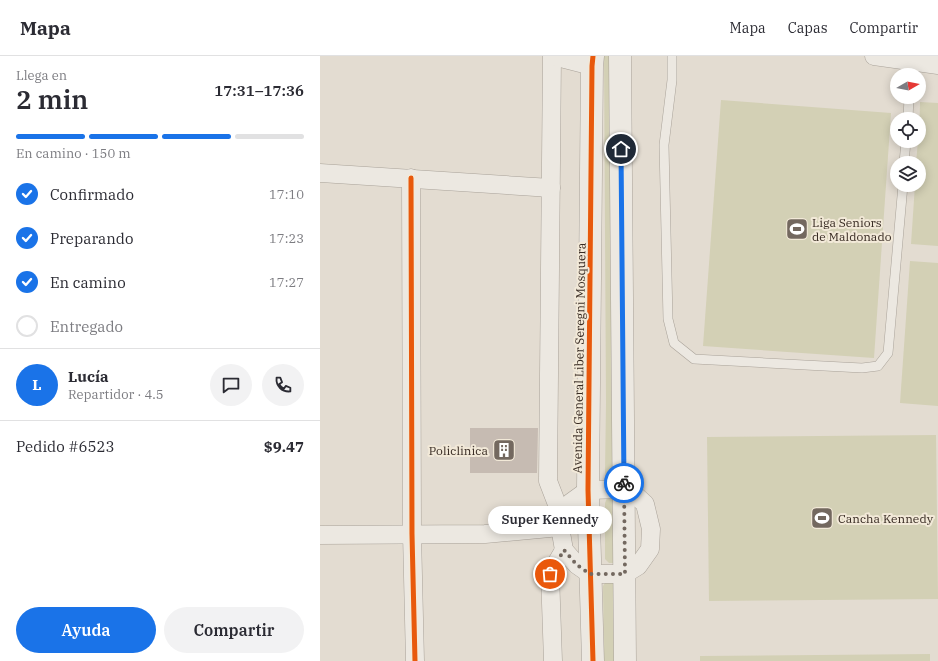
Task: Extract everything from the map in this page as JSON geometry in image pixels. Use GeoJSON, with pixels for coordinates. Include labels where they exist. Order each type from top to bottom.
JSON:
{"type":"FeatureCollection","features":[{"type":"Feature","properties":{"kind":"street"},"geometry":{"type":"LineString","coordinates":[[553,661],[550,574],[564,550],[562,524],[548,481],[553,56],[593,61]]}},
{"type":"Feature","properties":{"kind":"street"},"geometry":{"type":"LineString","coordinates":[[620,56],[626,661]]}},
{"type":"Feature","properties":{"kind":"street"},"geometry":{"type":"LineString","coordinates":[[874,56],[907,68],[938,65]]}},
{"type":"Feature","properties":{"kind":"street","name":"Avenida General Liber Seregni Mosquera"},"geometry":{"type":"LineString","coordinates":[[593,61],[588,490],[593,661]]}},
{"type":"Feature","properties":{"kind":"street"},"geometry":{"type":"LineString","coordinates":[[320,174],[411,178],[551,188]]}},
{"type":"Feature","properties":{"kind":"street"},"geometry":{"type":"LineString","coordinates":[[411,178],[412,534],[415,661]]}},
{"type":"Feature","properties":{"kind":"street"},"geometry":{"type":"LineString","coordinates":[[562,524],[570,503],[588,490],[624,489]]}},
{"type":"Feature","properties":{"kind":"street"},"geometry":{"type":"LineString","coordinates":[[320,535],[485,534],[562,524]]}},
{"type":"Feature","properties":{"kind":"street"},"geometry":{"type":"LineString","coordinates":[[564,550],[577,565],[590,574],[625,574]]}},
{"type":"Feature","properties":{"kind":"lane"},"geometry":{"type":"LineString","coordinates":[[672,56],[672,80],[664,145],[668,319],[674,343],[694,359],[862,368],[878,366],[888,353],[902,192]]}},
{"type":"Feature","properties":{"kind":"shaded area"},"geometry":{"type":"Polygon","coordinates":[[[604,56],[610,56],[614,478],[609,479],[606,477],[605,472],[604,56]]]}},
{"type":"Feature","properties":{"kind":"shaded area","name":"Liga Seniors de Maldonado"},"geometry":{"type":"Polygon","coordinates":[[[721,100],[890,113],[874,358],[703,346],[721,100]]]}},
{"type":"Feature","properties":{"kind":"shaded area"},"geometry":{"type":"Polygon","coordinates":[[[926,102],[938,103],[938,246],[911,244],[915,192],[926,192],[926,156],[917,156],[917,148],[926,148],[926,112],[920,112],[920,104],[926,104],[926,102]]]}},
{"type":"Feature","properties":{"kind":"shaded area"},"geometry":{"type":"Polygon","coordinates":[[[910,261],[938,263],[938,406],[900,403],[910,261]]]}},
{"type":"Feature","properties":{"kind":"shaded area","name":"Cancha Kennedy"},"geometry":{"type":"Polygon","coordinates":[[[936,435],[938,599],[709,601],[707,437],[936,435]]]}},
{"type":"Feature","properties":{"kind":"shaded area"},"geometry":{"type":"Polygon","coordinates":[[[612,497],[616,502],[614,563],[609,563],[605,559],[605,503],[607,498],[612,497]]]}},
{"type":"Feature","properties":{"kind":"shaded area"},"geometry":{"type":"Polygon","coordinates":[[[606,581],[613,581],[617,584],[618,661],[604,661],[603,586],[606,581]]]}},
{"type":"Feature","properties":{"kind":"shaded area"},"geometry":{"type":"Polygon","coordinates":[[[930,654],[930,661],[700,661],[700,656],[930,654]]]}},
{"type":"Feature","properties":{"kind":"building","name":"Policlinica"},"geometry":{"type":"Polygon","coordinates":[[[470,428],[538,428],[537,473],[470,473],[470,428]]]}},
{"type":"Feature","properties":{"kind":"cycle path"},"geometry":{"type":"LineString","coordinates":[[593,56],[588,490],[593,661]]}},
{"type":"Feature","properties":{"kind":"cycle path"},"geometry":{"type":"LineString","coordinates":[[411,178],[412,534],[415,661]]}},
{"type":"Feature","properties":{"kind":"way so far"},"geometry":{"type":"LineString","coordinates":[[550,574],[564,550],[577,565],[590,574],[625,574],[624,483]]}},
{"type":"Feature","properties":{"kind":"place","name":"Liga Seniors de Maldonado"},"geometry":{"type":"Point","coordinates":[797,229]}},
{"type":"Feature","properties":{"kind":"place","name":"Policlinica"},"geometry":{"type":"Point","coordinates":[504,450]}},
{"type":"Feature","properties":{"kind":"place","name":"Cancha Kennedy"},"geometry":{"type":"Point","coordinates":[822,518]}},
{"type":"Feature","properties":{"kind":"place","name":"Super Kennedy"},"geometry":{"type":"Point","coordinates":[550,574]}},
{"type":"Feature","properties":{"kind":"route"},"geometry":{"type":"LineString","coordinates":[[621,149],[624,483]]}}]}
